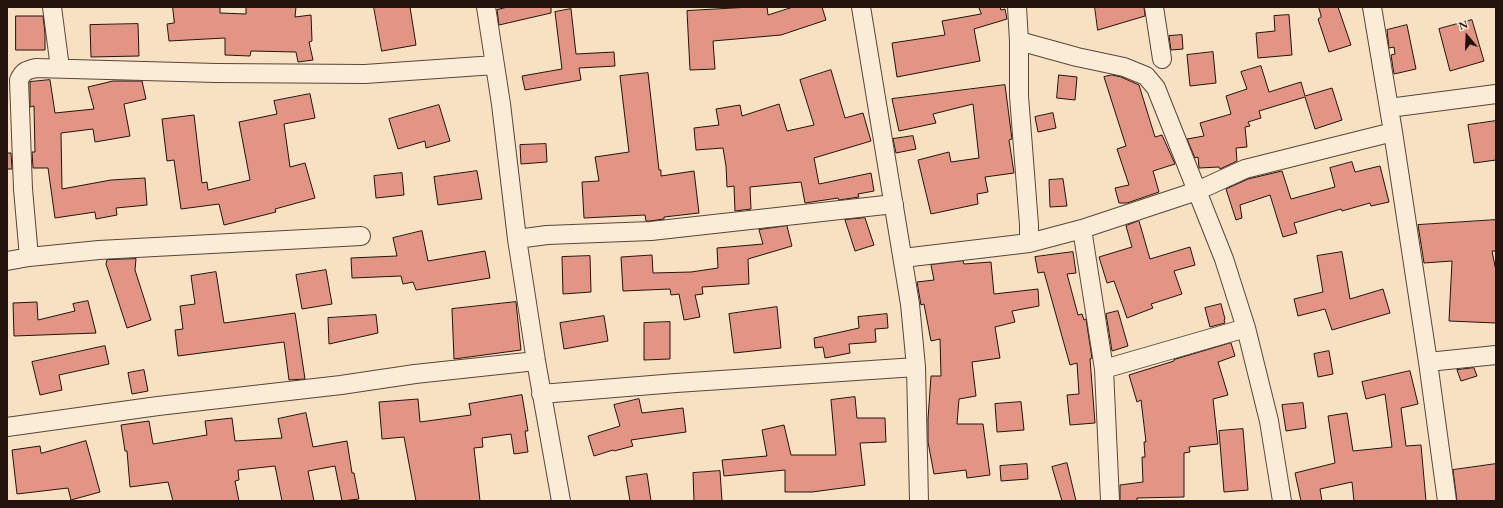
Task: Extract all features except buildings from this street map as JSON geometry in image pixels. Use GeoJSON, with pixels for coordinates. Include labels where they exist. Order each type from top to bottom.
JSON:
{"type":"FeatureCollection","features":[{"type":"Feature","properties":{"kind":"street"},"geometry":{"type":"LineString","coordinates":[[52,7],[60,68]]}},
{"type":"Feature","properties":{"kind":"street"},"geometry":{"type":"LineString","coordinates":[[486,7],[501,104],[517,239],[541,394],[561,501]]}},
{"type":"Feature","properties":{"kind":"street"},"geometry":{"type":"LineString","coordinates":[[862,7],[910,304],[916,367],[919,501]]}},
{"type":"Feature","properties":{"kind":"street"},"geometry":{"type":"LineString","coordinates":[[1017,7],[1019,41],[1019,96],[1029,217],[1029,243]]}},
{"type":"Feature","properties":{"kind":"street"},"geometry":{"type":"LineString","coordinates":[[1154,7],[1162,59]]}},
{"type":"Feature","properties":{"kind":"street"},"geometry":{"type":"LineString","coordinates":[[1372,7],[1393,132],[1428,362],[1447,501]]}},
{"type":"Feature","properties":{"kind":"street"},"geometry":{"type":"LineString","coordinates":[[1019,41],[1077,57],[1124,67],[1146,76],[1156,88],[1224,259],[1246,328],[1269,421],[1282,501]]}},
{"type":"Feature","properties":{"kind":"street"},"geometry":{"type":"LineString","coordinates":[[29,257],[23,189],[19,80],[14,73],[36,68],[60,68],[216,73],[365,74],[495,65]]}},
{"type":"Feature","properties":{"kind":"street"},"geometry":{"type":"LineString","coordinates":[[1389,108],[1496,94]]}},
{"type":"Feature","properties":{"kind":"street"},"geometry":{"type":"LineString","coordinates":[[903,258],[1029,243],[1082,229],[1197,191],[1245,168],[1393,132]]}},
{"type":"Feature","properties":{"kind":"street"},"geometry":{"type":"LineString","coordinates":[[517,239],[547,236],[651,231],[894,204]]}},
{"type":"Feature","properties":{"kind":"street"},"geometry":{"type":"LineString","coordinates":[[1082,229],[1104,369],[1110,501]]}},
{"type":"Feature","properties":{"kind":"street"},"geometry":{"type":"LineString","coordinates":[[7,262],[29,257],[99,250],[361,236]]}},
{"type":"Feature","properties":{"kind":"street"},"geometry":{"type":"LineString","coordinates":[[1104,369],[1246,328]]}},
{"type":"Feature","properties":{"kind":"street"},"geometry":{"type":"LineString","coordinates":[[1428,362],[1496,355]]}},
{"type":"Feature","properties":{"kind":"street"},"geometry":{"type":"LineString","coordinates":[[7,427],[158,406],[536,361]]}},
{"type":"Feature","properties":{"kind":"street"},"geometry":{"type":"LineString","coordinates":[[541,394],[684,382],[916,367]]}}]}
